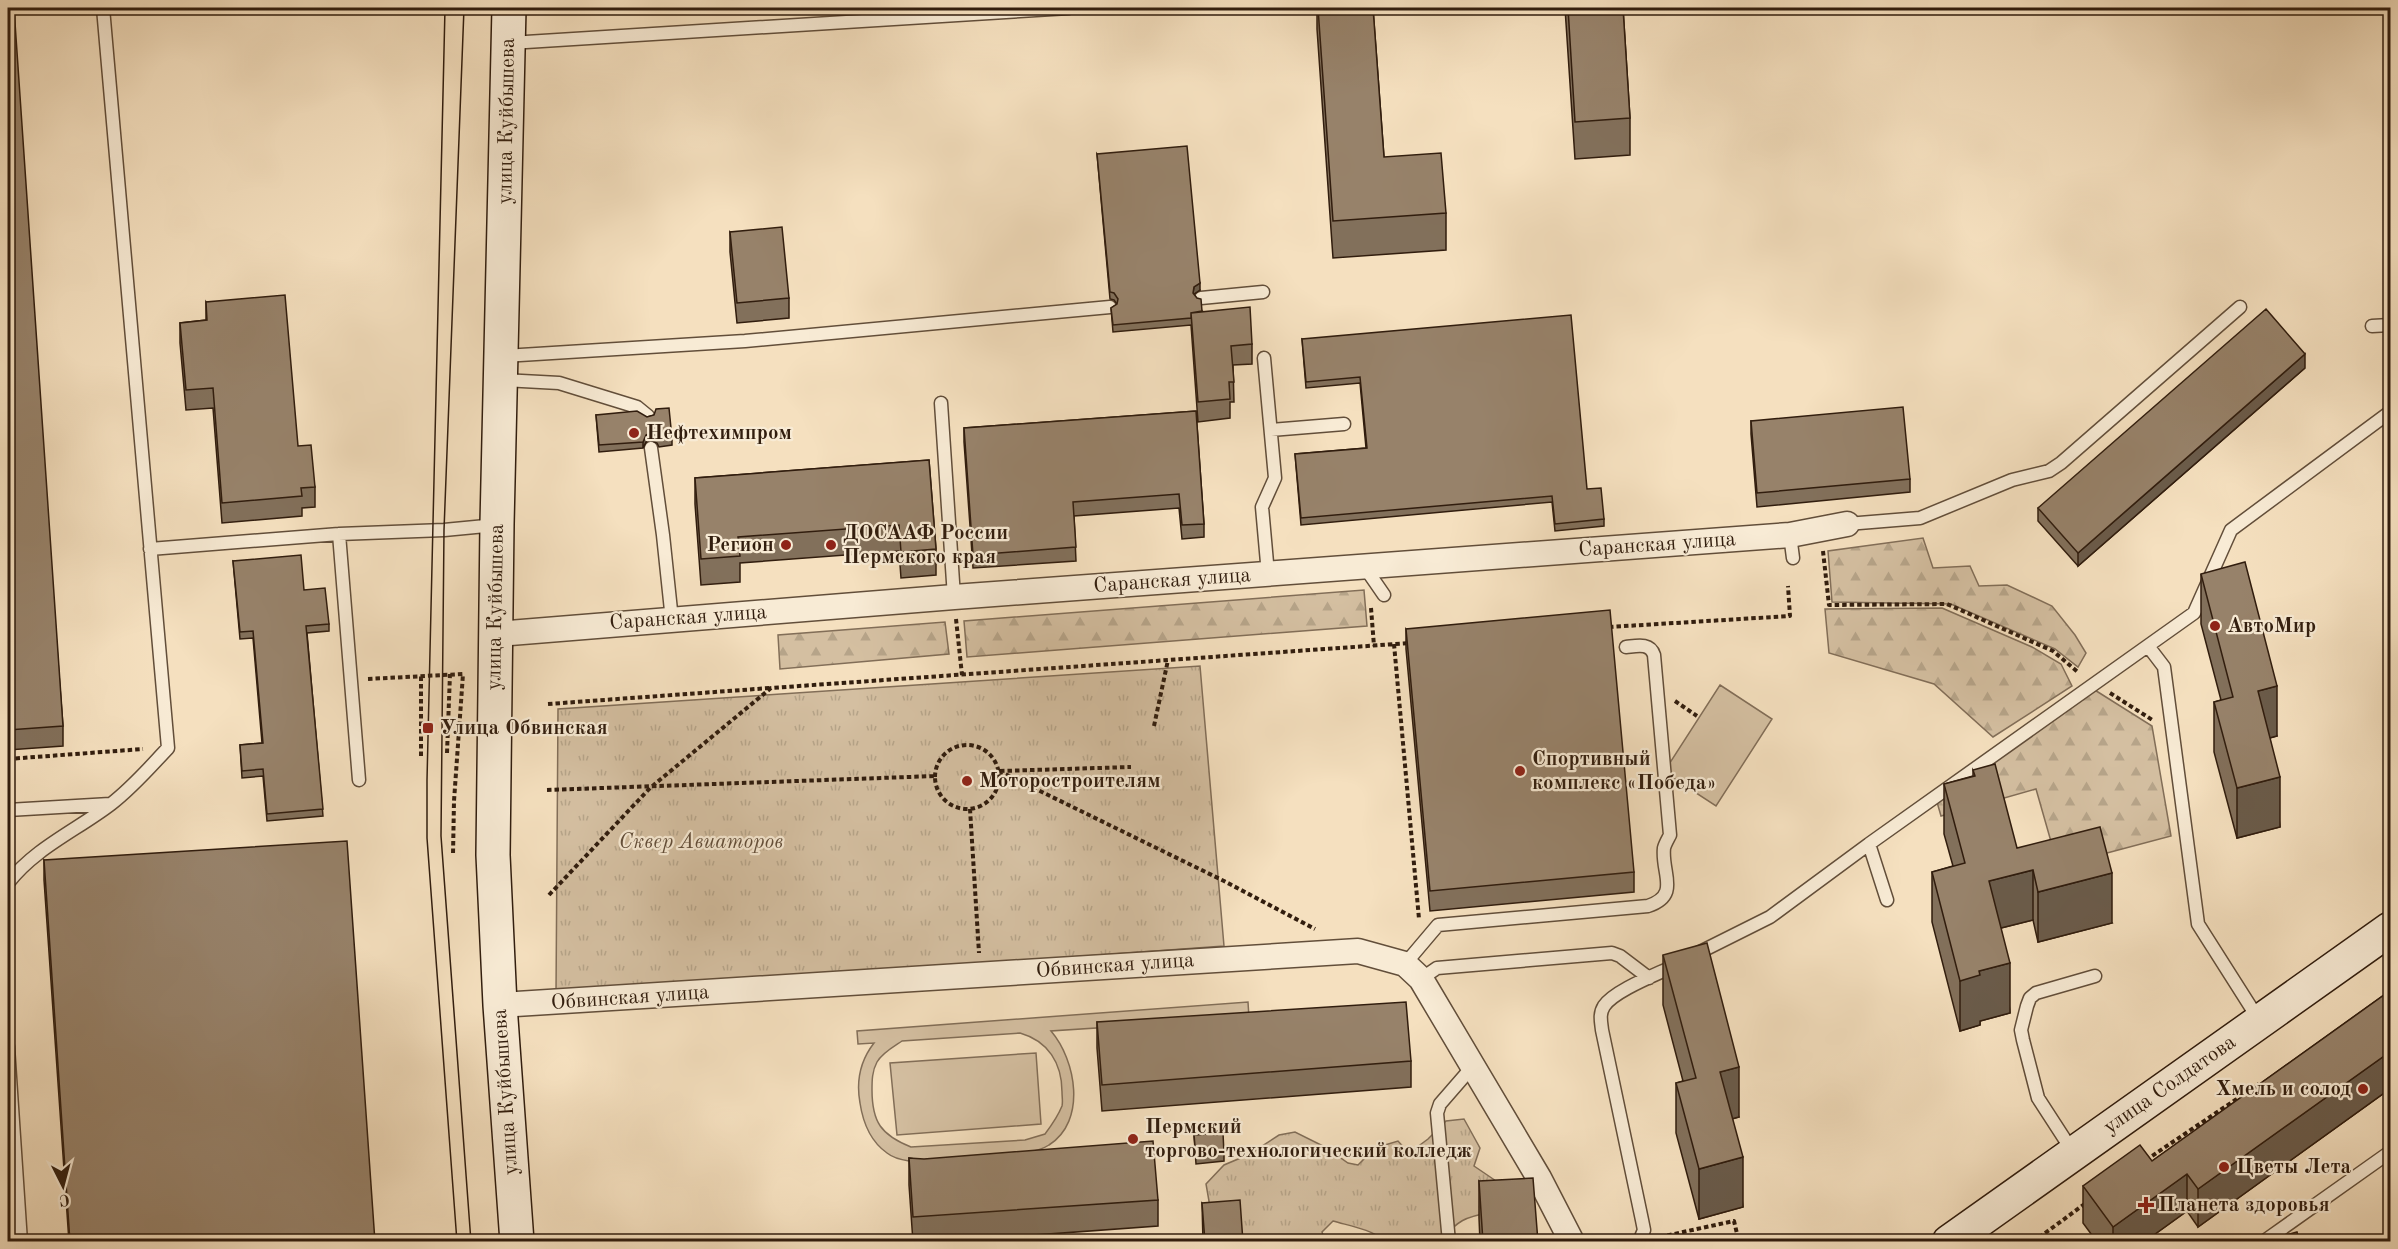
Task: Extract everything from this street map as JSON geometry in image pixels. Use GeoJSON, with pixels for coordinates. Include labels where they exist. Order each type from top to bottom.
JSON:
{"type":"FeatureCollection","features":[{"type":"Feature","properties":{"kind":"main road","name":"улица Куйбышева"},"geometry":{"type":"LineString","coordinates":[[509,8],[497,524],[493,855],[500,1005],[517,1242]]}},
{"type":"Feature","properties":{"kind":"main road","name":"улица Солдатова"},"geometry":{"type":"LineString","coordinates":[[1949,1242],[2391,929]]}},
{"type":"Feature","properties":{"kind":"street","name":"Саранская улица"},"geometry":{"type":"LineString","coordinates":[[496,634],[1364,566],[1792,548],[1847,524]]}},
{"type":"Feature","properties":{"kind":"street","name":"Обвинская улица"},"geometry":{"type":"LineString","coordinates":[[500,1005],[1358,951],[1413,972]]}},
{"type":"Feature","properties":{"kind":"street"},"geometry":{"type":"LineString","coordinates":[[1413,972],[1473,1066],[1539,1178],[1572,1242]]}},
{"type":"Feature","properties":{"kind":"lane"},"geometry":{"type":"LineString","coordinates":[[8,883],[51,842],[111,804],[136,783],[168,748],[104,8]]}},
{"type":"Feature","properties":{"kind":"lane"},"geometry":{"type":"LineString","coordinates":[[509,44],[949,12],[1069,8]]}},
{"type":"Feature","properties":{"kind":"lane"},"geometry":{"type":"LineString","coordinates":[[1200,298],[1263,292]]}},
{"type":"Feature","properties":{"kind":"lane"},"geometry":{"type":"LineString","coordinates":[[1847,524],[1920,518],[2012,480],[2049,471],[2240,306]]}},
{"type":"Feature","properties":{"kind":"lane"},"geometry":{"type":"LineString","coordinates":[[502,368],[745,341],[1110,307]]}},
{"type":"Feature","properties":{"kind":"lane"},"geometry":{"type":"LineString","coordinates":[[2372,326],[2391,325]]}},
{"type":"Feature","properties":{"kind":"lane"},"geometry":{"type":"LineString","coordinates":[[1264,358],[1275,478],[1262,507],[1268,573]]}},
{"type":"Feature","properties":{"kind":"lane"},"geometry":{"type":"LineString","coordinates":[[502,368],[637,407],[648,416]]}},
{"type":"Feature","properties":{"kind":"lane"},"geometry":{"type":"LineString","coordinates":[[941,403],[954,597]]}},
{"type":"Feature","properties":{"kind":"lane"},"geometry":{"type":"LineString","coordinates":[[1640,1241],[1644,1230],[1602,1029],[1601,1014],[1605,1004],[1618,994],[1648,978],[1770,917],[2194,613],[2231,530],[2391,412]]}},
{"type":"Feature","properties":{"kind":"lane"},"geometry":{"type":"LineString","coordinates":[[1271,430],[1344,424]]}},
{"type":"Feature","properties":{"kind":"lane"},"geometry":{"type":"LineString","coordinates":[[651,448],[672,620]]}},
{"type":"Feature","properties":{"kind":"lane"},"geometry":{"type":"LineString","coordinates":[[150,549],[339,534],[444,530],[497,524]]}},
{"type":"Feature","properties":{"kind":"lane"},"geometry":{"type":"LineString","coordinates":[[339,534],[358,780]]}},
{"type":"Feature","properties":{"kind":"lane"},"geometry":{"type":"LineString","coordinates":[[1364,566],[1381,591]]}},
{"type":"Feature","properties":{"kind":"lane"},"geometry":{"type":"LineString","coordinates":[[1413,972],[1430,935],[1438,925],[1648,906],[1660,902],[1666,894],[1664,848],[1670,835],[1654,655],[1647,646],[1626,647]]}},
{"type":"Feature","properties":{"kind":"lane"},"geometry":{"type":"LineString","coordinates":[[2148,646],[2164,667],[2198,924],[2260,1021]]}},
{"type":"Feature","properties":{"kind":"lane"},"geometry":{"type":"LineString","coordinates":[[8,810],[111,804]]}},
{"type":"Feature","properties":{"kind":"lane"},"geometry":{"type":"LineString","coordinates":[[1869,844],[1887,900]]}},
{"type":"Feature","properties":{"kind":"lane"},"geometry":{"type":"LineString","coordinates":[[1413,972],[1612,953],[1620,956],[1648,978]]}},
{"type":"Feature","properties":{"kind":"lane"},"geometry":{"type":"LineString","coordinates":[[2073,1153],[2038,1098],[2021,1030],[2030,998],[2036,993],[2095,976]]}},
{"type":"Feature","properties":{"kind":"lane"},"geometry":{"type":"LineString","coordinates":[[8,1047],[21,1242]]}},
{"type":"Feature","properties":{"kind":"lane"},"geometry":{"type":"LineString","coordinates":[[1449,1242],[1437,1113],[1440,1104],[1473,1066]]}},
{"type":"Feature","properties":{"kind":"lane"},"geometry":{"type":"LineString","coordinates":[[2272,1240],[2391,1152]]}},
{"type":"Feature","properties":{"kind":"path"},"geometry":{"type":"LineString","coordinates":[[1792,548],[1823,548],[1829,605],[1947,604],[2053,651],[2094,684],[2173,732]]}},
{"type":"Feature","properties":{"kind":"path"},"geometry":{"type":"LineString","coordinates":[[1601,627],[1790,616],[1788,586]]}},
{"type":"Feature","properties":{"kind":"path"},"geometry":{"type":"LineString","coordinates":[[1374,646],[1370,589],[1381,591]]}},
{"type":"Feature","properties":{"kind":"path"},"geometry":{"type":"LineString","coordinates":[[954,597],[962,675]]}},
{"type":"Feature","properties":{"kind":"path"},"geometry":{"type":"LineString","coordinates":[[548,704],[1417,642]]}},
{"type":"Feature","properties":{"kind":"path"},"geometry":{"type":"LineString","coordinates":[[1394,644],[1419,918],[1430,935]]}},
{"type":"Feature","properties":{"kind":"path"},"geometry":{"type":"LineString","coordinates":[[1154,726],[1168,660]]}},
{"type":"Feature","properties":{"kind":"path"},"geometry":{"type":"LineString","coordinates":[[447,753],[450,674]]}},
{"type":"Feature","properties":{"kind":"path"},"geometry":{"type":"LineString","coordinates":[[352,681],[463,674],[454,801],[453,855]]}},
{"type":"Feature","properties":{"kind":"path"},"geometry":{"type":"LineString","coordinates":[[420,756],[421,675]]}},
{"type":"Feature","properties":{"kind":"path"},"geometry":{"type":"LineString","coordinates":[[549,895],[650,788],[771,688]]}},
{"type":"Feature","properties":{"kind":"path"},"geometry":{"type":"LineString","coordinates":[[960,746],[970,746],[989,753],[999,771],[996,791],[990,800],[970,809],[960,808],[942,796],[937,787],[936,776],[943,757],[960,746]]}},
{"type":"Feature","properties":{"kind":"path"},"geometry":{"type":"LineString","coordinates":[[8,759],[168,748]]}},
{"type":"Feature","properties":{"kind":"path"},"geometry":{"type":"LineString","coordinates":[[999,771],[1131,767]]}},
{"type":"Feature","properties":{"kind":"path"},"geometry":{"type":"LineString","coordinates":[[999,771],[1224,881],[1316,929]]}},
{"type":"Feature","properties":{"kind":"path"},"geometry":{"type":"LineString","coordinates":[[547,790],[936,776]]}},
{"type":"Feature","properties":{"kind":"path"},"geometry":{"type":"LineString","coordinates":[[970,809],[980,975]]}},
{"type":"Feature","properties":{"kind":"path"},"geometry":{"type":"LineString","coordinates":[[2144,1161],[2262,1082]]}},
{"type":"Feature","properties":{"kind":"path"},"geometry":{"type":"LineString","coordinates":[[2033,1242],[2089,1202]]}},
{"type":"Feature","properties":{"kind":"path"},"geometry":{"type":"LineString","coordinates":[[1640,1241],[1734,1221],[1739,1242]]}},
{"type":"Feature","properties":{"kind":"green space"},"geometry":{"type":"Polygon","coordinates":[[[1923,538],[1933,568],[1970,566],[1979,586],[2007,585],[2052,606],[2086,653],[2078,667],[2055,649],[1951,604],[1832,602],[1828,551],[1923,538]]]}},
{"type":"Feature","properties":{"kind":"green space"},"geometry":{"type":"Polygon","coordinates":[[[1364,590],[1367,626],[967,657],[964,621],[1364,590]]]}},
{"type":"Feature","properties":{"kind":"green space"},"geometry":{"type":"Polygon","coordinates":[[[1942,608],[2032,647],[2061,664],[2072,686],[1993,737],[1934,684],[1829,653],[1825,609],[1942,608]]]}},
{"type":"Feature","properties":{"kind":"green space"},"geometry":{"type":"Polygon","coordinates":[[[945,622],[949,654],[780,669],[778,635],[945,622]]]}},
{"type":"Feature","properties":{"kind":"green space","name":"Сквер Авиаторов"},"geometry":{"type":"Polygon","coordinates":[[[1200,666],[1224,946],[556,994],[558,709],[1200,666]]]}},
{"type":"Feature","properties":{"kind":"green space"},"geometry":{"type":"Polygon","coordinates":[[[1720,685],[1772,719],[1716,806],[1664,772],[1720,685]]]}},
{"type":"Feature","properties":{"kind":"green space"},"geometry":{"type":"Polygon","coordinates":[[[2090,687],[2152,726],[2171,836],[2058,866],[2036,789],[1941,816],[1935,795],[2090,687]]]}},
{"type":"Feature","properties":{"kind":"green space"},"geometry":{"type":"Polygon","coordinates":[[[1248,1002],[1249,1018],[1051,1031],[1067,1058],[1074,1090],[1069,1121],[1061,1134],[1047,1146],[1032,1151],[919,1161],[894,1157],[876,1143],[868,1131],[860,1103],[859,1079],[862,1064],[874,1043],[858,1044],[857,1031],[1248,1002]],[[1020,1033],[902,1041],[882,1056],[874,1069],[872,1101],[876,1119],[892,1138],[911,1147],[1025,1140],[1045,1134],[1062,1106],[1061,1081],[1052,1055],[1030,1037],[1020,1033]]]}},
{"type":"Feature","properties":{"kind":"green space"},"geometry":{"type":"Polygon","coordinates":[[[1036,1053],[1041,1124],[897,1135],[890,1063],[1036,1053]]]}},
{"type":"Feature","properties":{"kind":"green space"},"geometry":{"type":"Polygon","coordinates":[[[1464,1119],[1480,1148],[1474,1166],[1499,1183],[1492,1212],[1463,1220],[1440,1241],[1385,1241],[1367,1231],[1333,1221],[1322,1232],[1325,1241],[1242,1241],[1210,1207],[1206,1184],[1224,1165],[1250,1154],[1279,1135],[1295,1132],[1325,1147],[1348,1163],[1358,1165],[1375,1148],[1398,1141],[1409,1153],[1428,1139],[1446,1121],[1464,1119]]]}},
{"type":"Feature","properties":{"kind":"building"},"geometry":{"type":"Polygon","coordinates":[[[8,8],[14,8],[63,726],[8,730],[8,8]]]}},
{"type":"Feature","properties":{"kind":"building"},"geometry":{"type":"Polygon","coordinates":[[[1318,8],[1373,8],[1384,157],[1441,153],[1446,213],[1333,221],[1318,8]]]}},
{"type":"Feature","properties":{"kind":"building"},"geometry":{"type":"Polygon","coordinates":[[[1568,8],[1623,8],[1630,118],[1575,122],[1568,8]]]}},
{"type":"Feature","properties":{"kind":"building"},"geometry":{"type":"Polygon","coordinates":[[[1187,146],[1200,283],[1194,287],[1193,293],[1201,299],[1202,311],[1191,313],[1191,318],[1113,325],[1111,308],[1117,304],[1118,299],[1114,293],[1110,292],[1097,154],[1187,146]]]}},
{"type":"Feature","properties":{"kind":"building"},"geometry":{"type":"Polygon","coordinates":[[[782,227],[789,298],[737,303],[730,232],[782,227]]]}},
{"type":"Feature","properties":{"kind":"building"},"geometry":{"type":"Polygon","coordinates":[[[285,295],[298,446],[311,445],[315,487],[301,488],[302,496],[222,503],[213,388],[186,390],[180,323],[207,320],[206,302],[285,295]]]}},
{"type":"Feature","properties":{"kind":"building"},"geometry":{"type":"Polygon","coordinates":[[[1250,307],[1252,344],[1231,346],[1234,382],[1229,382],[1230,399],[1198,402],[1191,313],[1250,307]]]}},
{"type":"Feature","properties":{"kind":"building"},"geometry":{"type":"Polygon","coordinates":[[[2266,309],[2305,354],[2078,553],[2038,508],[2266,309]]]}},
{"type":"Feature","properties":{"kind":"building"},"geometry":{"type":"Polygon","coordinates":[[[1571,315],[1587,489],[1601,488],[1604,519],[1555,524],[1552,496],[1301,518],[1295,454],[1367,448],[1360,377],[1306,382],[1302,339],[1571,315]]]}},
{"type":"Feature","properties":{"kind":"building"},"geometry":{"type":"Polygon","coordinates":[[[1903,407],[1910,479],[1757,493],[1751,421],[1903,407]]]}},
{"type":"Feature","properties":{"kind":"building","name":"Нефтехимпром"},"geometry":{"type":"Polygon","coordinates":[[[669,408],[672,438],[659,440],[657,436],[650,433],[646,435],[643,442],[599,445],[596,415],[637,411],[647,417],[654,415],[656,409],[669,408]]]}},
{"type":"Feature","properties":{"kind":"building"},"geometry":{"type":"Polygon","coordinates":[[[1196,411],[1204,524],[1182,525],[1179,494],[1073,502],[1076,547],[973,555],[964,428],[1196,411]]]}},
{"type":"Feature","properties":{"kind":"building"},"geometry":{"type":"Polygon","coordinates":[[[929,460],[936,549],[901,552],[899,525],[738,537],[740,556],[701,559],[695,478],[929,460]]]}},
{"type":"Feature","properties":{"kind":"building"},"geometry":{"type":"Polygon","coordinates":[[[301,555],[304,590],[325,588],[329,624],[306,626],[323,809],[267,814],[263,769],[242,771],[240,745],[263,743],[253,631],[240,632],[233,561],[301,555]]]}},
{"type":"Feature","properties":{"kind":"building"},"geometry":{"type":"Polygon","coordinates":[[[2245,562],[2277,686],[2258,691],[2280,777],[2237,788],[2214,702],[2233,697],[2201,574],[2245,562]]]}},
{"type":"Feature","properties":{"kind":"building","name":"Спортивный комплекс «Победа»"},"geometry":{"type":"Polygon","coordinates":[[[1610,610],[1634,872],[1430,891],[1406,629],[1610,610]]]}},
{"type":"Feature","properties":{"kind":"building"},"geometry":{"type":"Polygon","coordinates":[[[1995,764],[2017,848],[2100,827],[2112,873],[2038,892],[2033,870],[1989,881],[2010,963],[1979,971],[1980,975],[1960,981],[1932,872],[1965,863],[1944,784],[1975,776],[1973,770],[1995,764]]]}},
{"type":"Feature","properties":{"kind":"building"},"geometry":{"type":"Polygon","coordinates":[[[347,841],[375,1242],[70,1242],[44,860],[347,841]]]}},
{"type":"Feature","properties":{"kind":"building"},"geometry":{"type":"Polygon","coordinates":[[[1707,943],[1739,1067],[1720,1072],[1743,1157],[1699,1169],[1676,1083],[1696,1078],[1663,955],[1707,943]]]}},
{"type":"Feature","properties":{"kind":"building"},"geometry":{"type":"Polygon","coordinates":[[[2391,990],[2391,1051],[2198,1189],[2187,1174],[2113,1227],[2083,1186],[2140,1145],[2152,1161],[2391,990]]]}},
{"type":"Feature","properties":{"kind":"building"},"geometry":{"type":"Polygon","coordinates":[[[1406,1002],[1411,1061],[1102,1085],[1097,1022],[1406,1002]]]}},
{"type":"Feature","properties":{"kind":"building"},"geometry":{"type":"Polygon","coordinates":[[[1223,1133],[1224,1154],[1196,1157],[1194,1135],[1223,1133]]]}},
{"type":"Feature","properties":{"kind":"building"},"geometry":{"type":"Polygon","coordinates":[[[1153,1141],[1158,1200],[913,1217],[909,1158],[924,1159],[1153,1141]]]}},
{"type":"Feature","properties":{"kind":"building"},"geometry":{"type":"Polygon","coordinates":[[[1533,1178],[1538,1242],[1483,1242],[1479,1181],[1533,1178]]]}},
{"type":"Feature","properties":{"kind":"building"},"geometry":{"type":"Polygon","coordinates":[[[1240,1200],[1243,1242],[1205,1242],[1202,1203],[1240,1200]]]}},
{"type":"Feature","properties":{"kind":"building"},"geometry":{"type":"Polygon","coordinates":[[[2297,1232],[2300,1242],[2261,1242],[2297,1232]]]}},
{"type":"Feature","properties":{"kind":"tram line"},"geometry":{"type":"LineString","coordinates":[[445,8],[427,838],[457,1242]]}},
{"type":"Feature","properties":{"kind":"tram line"},"geometry":{"type":"LineString","coordinates":[[464,8],[444,530],[441,836],[471,1242]]}},
{"type":"Feature","properties":{"kind":"place","name":"Нефтехимпром"},"geometry":{"type":"Point","coordinates":[634,433]}},
{"type":"Feature","properties":{"kind":"place","name":"Регион"},"geometry":{"type":"Point","coordinates":[786,545]}},
{"type":"Feature","properties":{"kind":"place","name":"ДОСААФ России Пермского края"},"geometry":{"type":"Point","coordinates":[831,545]}},
{"type":"Feature","properties":{"kind":"place","name":"АвтоМир"},"geometry":{"type":"Point","coordinates":[2215,626]}},
{"type":"Feature","properties":{"kind":"place","name":"Улица Обвинская"},"geometry":{"type":"Point","coordinates":[428,728]}},
{"type":"Feature","properties":{"kind":"place","name":"Спортивный комплекс «Победа»"},"geometry":{"type":"Point","coordinates":[1520,771]}},
{"type":"Feature","properties":{"kind":"place","name":"Моторостроителям"},"geometry":{"type":"Point","coordinates":[967,781]}},
{"type":"Feature","properties":{"kind":"place","name":"Хмель и солод"},"geometry":{"type":"Point","coordinates":[2363,1089]}},
{"type":"Feature","properties":{"kind":"place","name":"Пермский торгово-технологический колледж"},"geometry":{"type":"Point","coordinates":[1133,1139]}},
{"type":"Feature","properties":{"kind":"place","name":"Цветы Лета"},"geometry":{"type":"Point","coordinates":[2224,1167]}},
{"type":"Feature","properties":{"kind":"place","name":"Планета здоровья"},"geometry":{"type":"Point","coordinates":[2146,1205]}}]}
